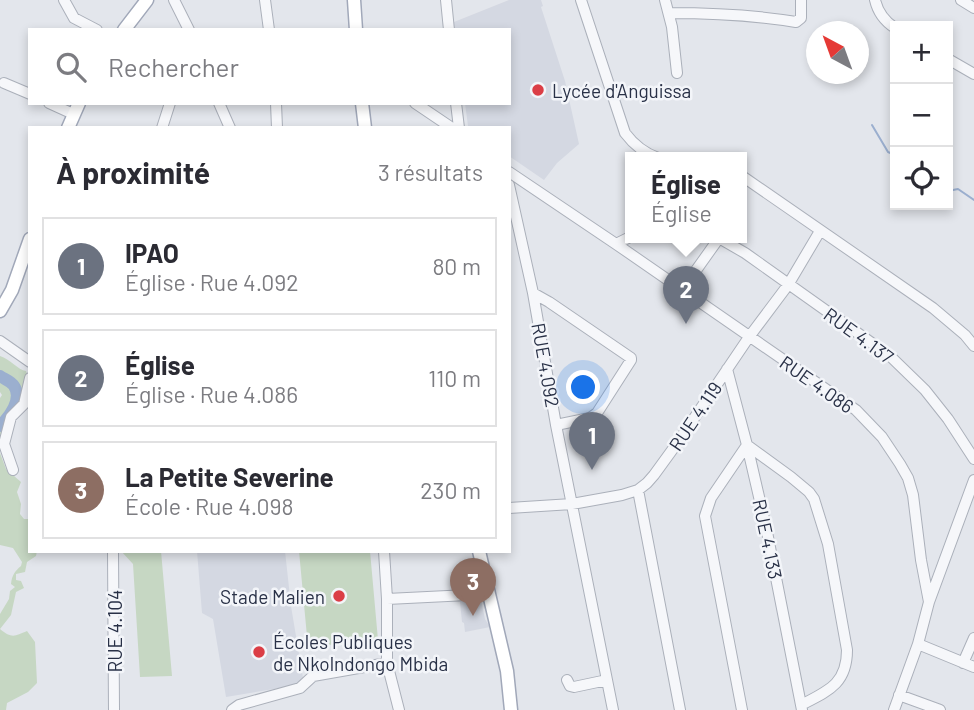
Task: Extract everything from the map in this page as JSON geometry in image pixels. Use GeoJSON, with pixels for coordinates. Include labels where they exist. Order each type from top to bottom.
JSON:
{"type":"FeatureCollection","features":[{"type":"Feature","properties":{"kind":"main road"},"geometry":{"type":"LineString","coordinates":[[126,28],[147,0]]}},
{"type":"Feature","properties":{"kind":"main road"},"geometry":{"type":"LineString","coordinates":[[354,0],[356,28]]}},
{"type":"Feature","properties":{"kind":"main road"},"geometry":{"type":"LineString","coordinates":[[362,105],[365,126]]}},
{"type":"Feature","properties":{"kind":"main road"},"geometry":{"type":"LineString","coordinates":[[69,126],[77,108]]}},
{"type":"Feature","properties":{"kind":"main road"},"geometry":{"type":"LineString","coordinates":[[0,311],[12,290],[28,245]]}},
{"type":"Feature","properties":{"kind":"main road"},"geometry":{"type":"LineString","coordinates":[[479,553],[507,671],[512,710]]}},
{"type":"Feature","properties":{"kind":"street"},"geometry":{"type":"LineString","coordinates":[[64,0],[74,18],[93,28]]}},
{"type":"Feature","properties":{"kind":"street"},"geometry":{"type":"LineString","coordinates":[[174,0],[189,28]]}},
{"type":"Feature","properties":{"kind":"street"},"geometry":{"type":"LineString","coordinates":[[265,0],[269,28]]}},
{"type":"Feature","properties":{"kind":"street"},"geometry":{"type":"LineString","coordinates":[[446,0],[449,28]]}},
{"type":"Feature","properties":{"kind":"street"},"geometry":{"type":"LineString","coordinates":[[581,0],[625,133],[639,149],[645,152]]}},
{"type":"Feature","properties":{"kind":"street"},"geometry":{"type":"LineString","coordinates":[[665,0],[677,74]]}},
{"type":"Feature","properties":{"kind":"street"},"geometry":{"type":"LineString","coordinates":[[669,13],[713,13],[796,23],[801,18],[801,0]]}},
{"type":"Feature","properties":{"kind":"street"},"geometry":{"type":"LineString","coordinates":[[875,0],[880,15],[890,25]]}},
{"type":"Feature","properties":{"kind":"street"},"geometry":{"type":"LineString","coordinates":[[961,0],[974,8]]}},
{"type":"Feature","properties":{"kind":"street"},"geometry":{"type":"LineString","coordinates":[[953,62],[974,74]]}},
{"type":"Feature","properties":{"kind":"street"},"geometry":{"type":"LineString","coordinates":[[4,83],[28,93]]}},
{"type":"Feature","properties":{"kind":"street"},"geometry":{"type":"LineString","coordinates":[[53,105],[71,113],[77,108]]}},
{"type":"Feature","properties":{"kind":"street"},"geometry":{"type":"LineString","coordinates":[[163,126],[169,105]]}},
{"type":"Feature","properties":{"kind":"street"},"geometry":{"type":"LineString","coordinates":[[220,105],[229,126]]}},
{"type":"Feature","properties":{"kind":"street"},"geometry":{"type":"LineString","coordinates":[[276,105],[277,126]]}},
{"type":"Feature","properties":{"kind":"street"},"geometry":{"type":"LineString","coordinates":[[418,105],[449,126]]}},
{"type":"Feature","properties":{"kind":"street"},"geometry":{"type":"LineString","coordinates":[[456,105],[459,126]]}},
{"type":"Feature","properties":{"kind":"street"},"geometry":{"type":"LineString","coordinates":[[221,126],[225,116]]}},
{"type":"Feature","properties":{"kind":"street","name":"RUE 4.086"},"geometry":{"type":"LineString","coordinates":[[511,173],[856,410],[882,437],[901,464],[913,495],[929,602],[918,644],[894,710]]}},
{"type":"Feature","properties":{"kind":"street"},"geometry":{"type":"LineString","coordinates":[[747,180],[933,308],[974,346]]}},
{"type":"Feature","properties":{"kind":"street","name":"RUE 4.092"},"geometry":{"type":"LineString","coordinates":[[511,194],[533,293],[612,710]]}},
{"type":"Feature","properties":{"kind":"street","name":"RUE 4.119"},"geometry":{"type":"LineString","coordinates":[[638,490],[654,475],[788,285],[820,231]]}},
{"type":"Feature","properties":{"kind":"street"},"geometry":{"type":"LineString","coordinates":[[616,244],[625,240]]}},
{"type":"Feature","properties":{"kind":"street"},"geometry":{"type":"LineString","coordinates":[[682,290],[715,243]]}},
{"type":"Feature","properties":{"kind":"street","name":"RUE 4.137"},"geometry":{"type":"LineString","coordinates":[[728,243],[890,356],[925,390],[974,459]]}},
{"type":"Feature","properties":{"kind":"street"},"geometry":{"type":"LineString","coordinates":[[533,293],[631,358],[597,413],[590,418],[556,425]]}},
{"type":"Feature","properties":{"kind":"street"},"geometry":{"type":"LineString","coordinates":[[0,341],[28,360]]}},
{"type":"Feature","properties":{"kind":"street","name":"RUE 4.133"},"geometry":{"type":"LineString","coordinates":[[727,369],[766,527],[802,707]]}},
{"type":"Feature","properties":{"kind":"street"},"geometry":{"type":"LineString","coordinates":[[13,470],[4,444],[11,417],[24,404],[28,387]]}},
{"type":"Feature","properties":{"kind":"street"},"geometry":{"type":"LineString","coordinates":[[742,710],[705,516],[711,498],[747,445],[809,492],[814,499],[828,544],[847,661],[844,672],[831,689],[802,707]]}},
{"type":"Feature","properties":{"kind":"street"},"geometry":{"type":"LineString","coordinates":[[929,602],[974,480]]}},
{"type":"Feature","properties":{"kind":"street"},"geometry":{"type":"LineString","coordinates":[[511,508],[572,504],[638,490],[680,710]]}},
{"type":"Feature","properties":{"kind":"street","name":"RUE 4.104"},"geometry":{"type":"LineString","coordinates":[[113,553],[114,710]]}},
{"type":"Feature","properties":{"kind":"street"},"geometry":{"type":"LineString","coordinates":[[384,553],[387,663],[399,710]]}},
{"type":"Feature","properties":{"kind":"street"},"geometry":{"type":"LineString","coordinates":[[387,599],[488,594]]}},
{"type":"Feature","properties":{"kind":"street"},"geometry":{"type":"LineString","coordinates":[[962,663],[974,638]]}},
{"type":"Feature","properties":{"kind":"street"},"geometry":{"type":"LineString","coordinates":[[918,644],[974,667]]}},
{"type":"Feature","properties":{"kind":"street"},"geometry":{"type":"LineString","coordinates":[[232,710],[239,705],[300,688],[313,676],[387,663]]}},
{"type":"Feature","properties":{"kind":"street"},"geometry":{"type":"LineString","coordinates":[[566,680],[573,687],[607,680]]}},
{"type":"Feature","properties":{"kind":"street"},"geometry":{"type":"LineString","coordinates":[[899,695],[940,710]]}},
{"type":"Feature","properties":{"kind":"shaded area","name":"Lycée d'Anguissa"},"geometry":{"type":"Polygon","coordinates":[[[509,0],[541,0],[565,81],[579,144],[557,163],[544,180],[511,157],[511,126],[468,126],[465,105],[511,105],[511,28],[455,28],[454,22],[509,0]]]}},
{"type":"Feature","properties":{"kind":"shaded area"},"geometry":{"type":"Polygon","coordinates":[[[197,553],[285,553],[304,684],[226,697],[213,619],[202,613],[197,553]]]}},
{"type":"Feature","properties":{"kind":"shaded area"},"geometry":{"type":"Polygon","coordinates":[[[481,600],[485,619],[490,627],[465,632],[460,602],[481,600]]]}},
{"type":"Feature","properties":{"kind":"green space"},"geometry":{"type":"Polygon","coordinates":[[[0,356],[27,374],[21,399],[6,424],[0,443],[2,395],[0,356]]]}},
{"type":"Feature","properties":{"kind":"green space"},"geometry":{"type":"Polygon","coordinates":[[[0,453],[6,469],[21,482],[17,492],[21,504],[20,514],[24,519],[28,519],[28,553],[37,553],[27,562],[25,572],[16,574],[16,580],[21,581],[24,588],[16,592],[11,615],[0,629],[0,614],[9,599],[10,591],[15,587],[11,584],[12,578],[22,562],[13,548],[0,545],[0,453]]]}},
{"type":"Feature","properties":{"kind":"green space"},"geometry":{"type":"Polygon","coordinates":[[[123,553],[161,553],[172,676],[140,677],[133,564],[123,553]]]}},
{"type":"Feature","properties":{"kind":"green space","name":"Stade Malien"},"geometry":{"type":"Polygon","coordinates":[[[299,553],[370,553],[378,640],[308,647],[299,553]]]}},
{"type":"Feature","properties":{"kind":"green space"},"geometry":{"type":"Polygon","coordinates":[[[0,629],[14,636],[27,631],[35,642],[37,683],[28,692],[7,703],[6,710],[0,710],[0,629]]]}},
{"type":"Feature","properties":{"kind":"waterway"},"geometry":{"type":"LineString","coordinates":[[872,125],[890,153]]}},
{"type":"Feature","properties":{"kind":"waterway"},"geometry":{"type":"LineString","coordinates":[[953,190],[958,189],[974,200]]}},
{"type":"Feature","properties":{"kind":"waterway"},"geometry":{"type":"LineString","coordinates":[[0,376],[13,384],[17,396],[11,413],[0,426]]}},
{"type":"Feature","properties":{"kind":"place","name":"Lycée d'Anguissa"},"geometry":{"type":"Point","coordinates":[538,90]}},
{"type":"Feature","properties":{"kind":"place","name":"Église"},"geometry":{"type":"Point","coordinates":[686,324]}},
{"type":"Feature","properties":{"kind":"place","name":"IPAO"},"geometry":{"type":"Point","coordinates":[592,470]}},
{"type":"Feature","properties":{"kind":"place","name":"Stade Malien"},"geometry":{"type":"Point","coordinates":[339,596]}},
{"type":"Feature","properties":{"kind":"place","name":"La Petite Severine"},"geometry":{"type":"Point","coordinates":[473,616]}},
{"type":"Feature","properties":{"kind":"place","name":"Écoles Publiques de Nkolndongo Mbida"},"geometry":{"type":"Point","coordinates":[259,652]}}]}
